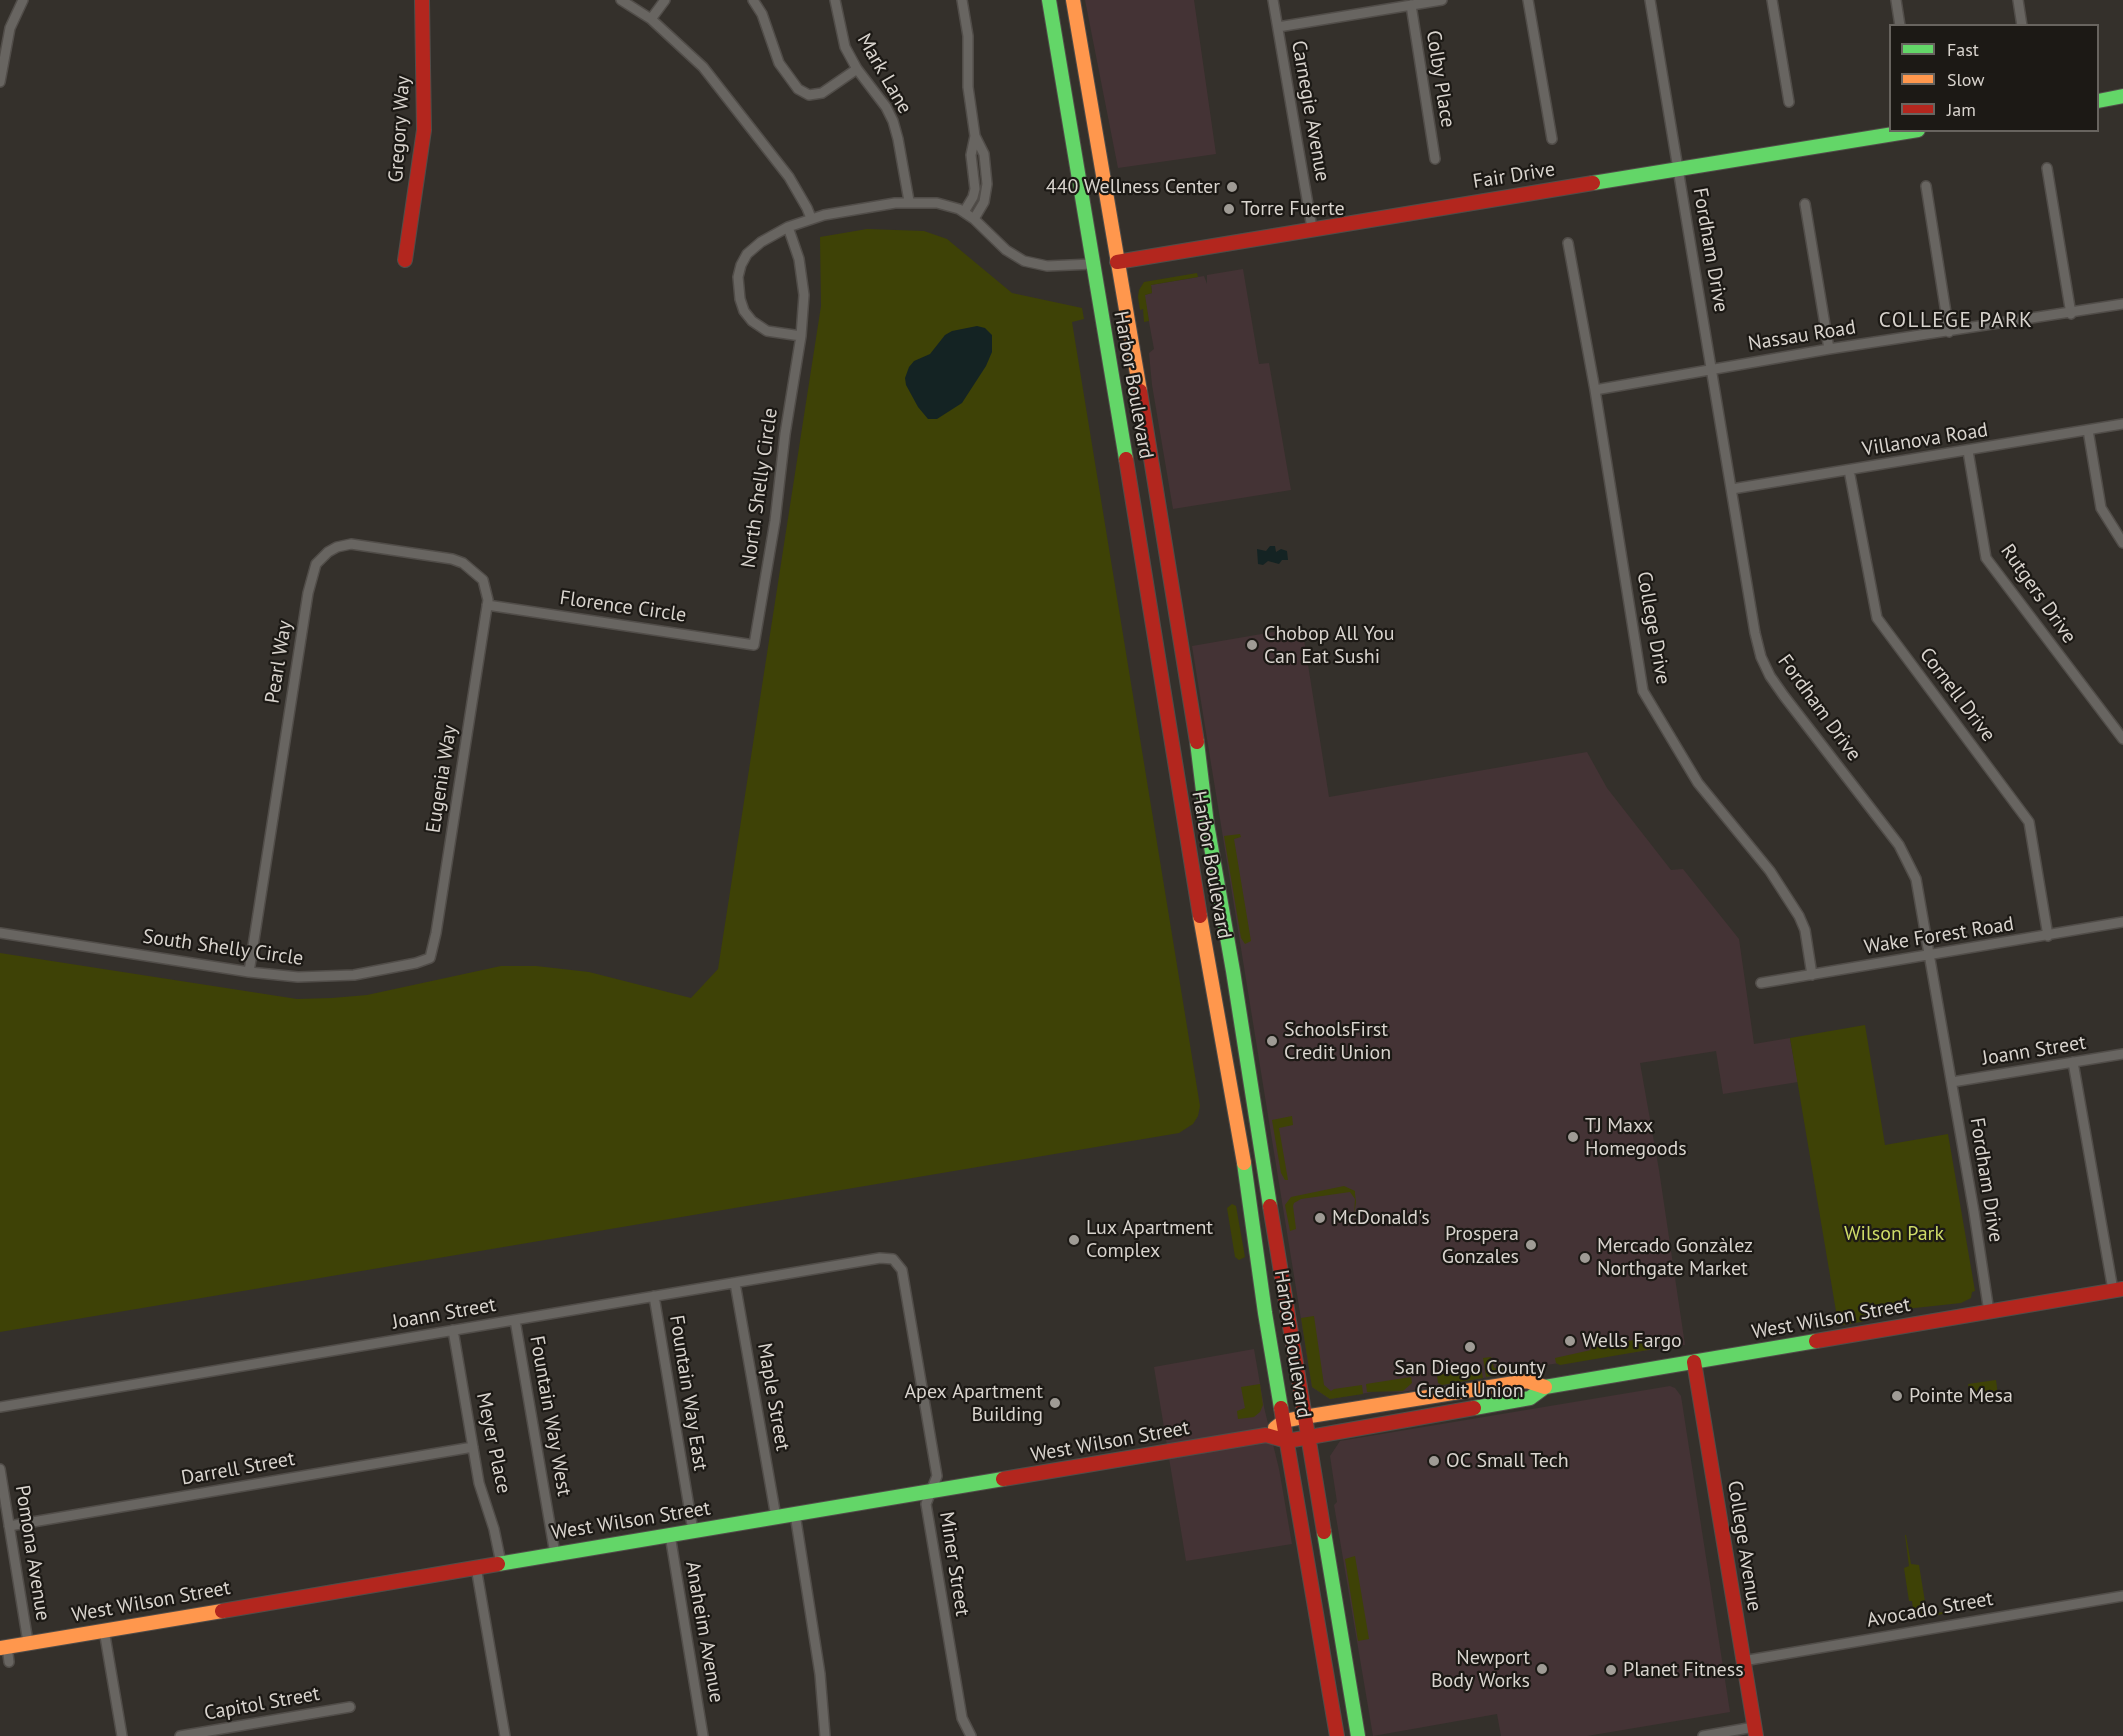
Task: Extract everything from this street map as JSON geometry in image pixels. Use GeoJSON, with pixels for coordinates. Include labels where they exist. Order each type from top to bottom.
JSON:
{"type":"FeatureCollection","features":[{"type":"Feature","properties":{"kind":"main road","name":"Gregory Way"},"geometry":{"type":"LineString","coordinates":[[405,260],[424,130],[422,0]]}},
{"type":"Feature","properties":{"kind":"main road","name":"Harbor Boulevard"},"geometry":{"type":"LineString","coordinates":[[1048,0],[1210,975],[1249,1192],[1265,1312],[1337,1736]]}},
{"type":"Feature","properties":{"kind":"main road","name":"Harbor Boulevard"},"geometry":{"type":"LineString","coordinates":[[1073,0],[1163,526],[1207,824],[1233,970],[1307,1437],[1358,1736]]}},
{"type":"Feature","properties":{"kind":"main road"},"geometry":{"type":"LineString","coordinates":[[2099,100],[2123,96]]}},
{"type":"Feature","properties":{"kind":"main road","name":"Fair Drive"},"geometry":{"type":"LineString","coordinates":[[1093,264],[1906,132]]}},
{"type":"Feature","properties":{"kind":"main road","name":"West Wilson Street"},"geometry":{"type":"LineString","coordinates":[[3,1647],[1268,1435],[1287,1441],[1530,1398],[1545,1387],[2118,1290]]}},
{"type":"Feature","properties":{"kind":"main road","name":"College Avenue"},"geometry":{"type":"LineString","coordinates":[[1694,1362],[1755,1732]]}},
{"type":"Feature","properties":{"kind":"main road","name":"West Wilson Street"},"geometry":{"type":"LineString","coordinates":[[1268,1435],[1284,1421],[1304,1417],[1527,1381],[1545,1387]]}},
{"type":"Feature","properties":{"kind":"street"},"geometry":{"type":"LineString","coordinates":[[0,82],[10,28],[23,0]]}},
{"type":"Feature","properties":{"kind":"street"},"geometry":{"type":"LineString","coordinates":[[621,0],[651,19],[703,68],[789,177],[805,203],[811,218]]}},
{"type":"Feature","properties":{"kind":"street"},"geometry":{"type":"LineString","coordinates":[[651,19],[665,0]]}},
{"type":"Feature","properties":{"kind":"street"},"geometry":{"type":"LineString","coordinates":[[753,0],[762,14],[779,63],[798,89],[810,96],[822,93],[857,69]]}},
{"type":"Feature","properties":{"kind":"street","name":"Mark Lane"},"geometry":{"type":"LineString","coordinates":[[835,0],[845,47],[857,69],[886,107],[893,121],[909,201]]}},
{"type":"Feature","properties":{"kind":"street"},"geometry":{"type":"LineString","coordinates":[[962,0],[968,36],[968,87],[975,136],[984,154],[986,168],[987,192],[974,219]]}},
{"type":"Feature","properties":{"kind":"street","name":"Carnegie Avenue"},"geometry":{"type":"LineString","coordinates":[[1273,0],[1312,228]]}},
{"type":"Feature","properties":{"kind":"street"},"geometry":{"type":"LineString","coordinates":[[1278,27],[1442,0]]}},
{"type":"Feature","properties":{"kind":"street"},"geometry":{"type":"LineString","coordinates":[[1528,0],[1552,139]]}},
{"type":"Feature","properties":{"kind":"street","name":"Fordham Drive"},"geometry":{"type":"LineString","coordinates":[[1650,0],[1755,633],[1764,667],[1905,854],[1918,887],[1989,1312]]}},
{"type":"Feature","properties":{"kind":"street"},"geometry":{"type":"LineString","coordinates":[[1772,0],[1789,102]]}},
{"type":"Feature","properties":{"kind":"street"},"geometry":{"type":"LineString","coordinates":[[1896,0],[1900,24]]}},
{"type":"Feature","properties":{"kind":"street"},"geometry":{"type":"LineString","coordinates":[[2018,0],[2022,24]]}},
{"type":"Feature","properties":{"kind":"street","name":"Colby Place"},"geometry":{"type":"LineString","coordinates":[[1410,5],[1434,159]]}},
{"type":"Feature","properties":{"kind":"street"},"geometry":{"type":"LineString","coordinates":[[964,212],[975,189],[971,155],[975,136]]}},
{"type":"Feature","properties":{"kind":"street"},"geometry":{"type":"LineString","coordinates":[[973,170],[979,167],[986,168]]}},
{"type":"Feature","properties":{"kind":"street"},"geometry":{"type":"LineString","coordinates":[[2047,168],[2071,314]]}},
{"type":"Feature","properties":{"kind":"street"},"geometry":{"type":"LineString","coordinates":[[1926,186],[1949,332]]}},
{"type":"Feature","properties":{"kind":"street"},"geometry":{"type":"LineString","coordinates":[[801,336],[767,332],[752,321],[744,311],[740,299],[738,277],[747,254],[761,242],[788,227],[811,218],[909,201],[937,203],[964,212],[1005,250],[1024,261],[1047,266],[1093,264]]}},
{"type":"Feature","properties":{"kind":"street"},"geometry":{"type":"LineString","coordinates":[[1805,204],[1829,349]]}},
{"type":"Feature","properties":{"kind":"street","name":"North Shelly Circle"},"geometry":{"type":"LineString","coordinates":[[754,645],[775,521],[785,434],[801,336],[803,279],[800,260],[788,227]]}},
{"type":"Feature","properties":{"kind":"street","name":"College Drive"},"geometry":{"type":"LineString","coordinates":[[1568,243],[1643,691],[1698,783],[1770,871],[1799,916],[1805,930],[1812,975]]}},
{"type":"Feature","properties":{"kind":"street","name":"Nassau Road"},"geometry":{"type":"LineString","coordinates":[[1594,390],[1829,349],[2071,314],[2123,304]]}},
{"type":"Feature","properties":{"kind":"street","name":"Villanova Road"},"geometry":{"type":"LineString","coordinates":[[1732,489],[2123,424]]}},
{"type":"Feature","properties":{"kind":"street"},"geometry":{"type":"LineString","coordinates":[[2088,430],[2101,508],[2123,543]]}},
{"type":"Feature","properties":{"kind":"street","name":"Rutgers Drive"},"geometry":{"type":"LineString","coordinates":[[1968,451],[1986,558],[2123,739]]}},
{"type":"Feature","properties":{"kind":"street","name":"Cornell Drive"},"geometry":{"type":"LineString","coordinates":[[1849,470],[1877,618],[2029,822],[2048,936]]}},
{"type":"Feature","properties":{"kind":"street","name":"Pearl Way"},"geometry":{"type":"LineString","coordinates":[[249,972],[306,604],[316,564],[328,552],[351,544],[452,559],[463,563],[483,580],[487,605]]}},
{"type":"Feature","properties":{"kind":"street","name":"Florence Circle"},"geometry":{"type":"LineString","coordinates":[[487,605],[754,645]]}},
{"type":"Feature","properties":{"kind":"street","name":"Eugenia Way"},"geometry":{"type":"LineString","coordinates":[[430,958],[436,933],[487,605]]}},
{"type":"Feature","properties":{"kind":"street","name":"Wake Forest Road"},"geometry":{"type":"LineString","coordinates":[[1761,983],[2123,922]]}},
{"type":"Feature","properties":{"kind":"street","name":"South Shelly Circle"},"geometry":{"type":"LineString","coordinates":[[0,933],[249,972],[298,977],[354,975],[416,963],[430,958]]}},
{"type":"Feature","properties":{"kind":"street","name":"Joann Street"},"geometry":{"type":"LineString","coordinates":[[1952,1083],[2123,1054]]}},
{"type":"Feature","properties":{"kind":"street"},"geometry":{"type":"LineString","coordinates":[[2073,1062],[2118,1290]]}},
{"type":"Feature","properties":{"kind":"street","name":"Joann Street"},"geometry":{"type":"LineString","coordinates":[[0,1407],[735,1282],[880,1258],[893,1259]]}},
{"type":"Feature","properties":{"kind":"street","name":"Miner Street"},"geometry":{"type":"LineString","coordinates":[[893,1259],[902,1270],[937,1476],[926,1504],[962,1718],[971,1736]]}},
{"type":"Feature","properties":{"kind":"street","name":"Maple Street"},"geometry":{"type":"LineString","coordinates":[[735,1282],[776,1517]]}},
{"type":"Feature","properties":{"kind":"street","name":"Fountain Way East"},"geometry":{"type":"LineString","coordinates":[[654,1296],[693,1531]]}},
{"type":"Feature","properties":{"kind":"street","name":"Fountain Way West"},"geometry":{"type":"LineString","coordinates":[[515,1320],[555,1554]]}},
{"type":"Feature","properties":{"kind":"street","name":"Meyer Place"},"geometry":{"type":"LineString","coordinates":[[453,1330],[479,1483],[494,1529],[501,1563]]}},
{"type":"Feature","properties":{"kind":"street","name":"Darrell Street"},"geometry":{"type":"LineString","coordinates":[[9,1526],[473,1447]]}},
{"type":"Feature","properties":{"kind":"street","name":"Pomona Avenue"},"geometry":{"type":"LineString","coordinates":[[0,1469],[28,1642]]}},
{"type":"Feature","properties":{"kind":"street"},"geometry":{"type":"LineString","coordinates":[[795,1514],[820,1674],[825,1736]]}},
{"type":"Feature","properties":{"kind":"street","name":"Anaheim Avenue"},"geometry":{"type":"LineString","coordinates":[[670,1535],[703,1736]]}},
{"type":"Feature","properties":{"kind":"street"},"geometry":{"type":"LineString","coordinates":[[476,1567],[505,1736]]}},
{"type":"Feature","properties":{"kind":"street","name":"Avocado Street"},"geometry":{"type":"LineString","coordinates":[[1743,1661],[2123,1596]]}},
{"type":"Feature","properties":{"kind":"street"},"geometry":{"type":"LineString","coordinates":[[104,1630],[122,1736]]}},
{"type":"Feature","properties":{"kind":"street"},"geometry":{"type":"LineString","coordinates":[[3,1647],[9,1662]]}},
{"type":"Feature","properties":{"kind":"street","name":"Capitol Street"},"geometry":{"type":"LineString","coordinates":[[180,1736],[351,1707]]}},
{"type":"Feature","properties":{"kind":"street"},"geometry":{"type":"LineString","coordinates":[[1703,1736],[1755,1732]]}},
{"type":"Feature","properties":{"kind":"shaded area"},"geometry":{"type":"Polygon","coordinates":[[[1085,0],[1194,0],[1216,154],[1118,168],[1085,0]]]}},
{"type":"Feature","properties":{"kind":"shaded area"},"geometry":{"type":"Polygon","coordinates":[[[1243,269],[1259,364],[1269,363],[1291,490],[1173,509],[1152,385],[1149,353],[1154,349],[1144,295],[1152,293],[1151,285],[1204,276],[1207,284],[1207,275],[1243,269]]]}},
{"type":"Feature","properties":{"kind":"shaded area"},"geometry":{"type":"Polygon","coordinates":[[[977,326],[985,328],[992,335],[992,352],[986,366],[962,403],[937,419],[928,419],[918,407],[906,385],[905,378],[909,367],[914,361],[930,354],[945,335],[952,331],[977,326]]]}},
{"type":"Feature","properties":{"kind":"shaded area"},"geometry":{"type":"Polygon","coordinates":[[[1270,546],[1275,546],[1276,552],[1281,549],[1287,551],[1288,560],[1282,560],[1279,564],[1268,561],[1263,565],[1258,564],[1257,549],[1266,551],[1270,546]]]}},
{"type":"Feature","properties":{"kind":"shaded area"},"geometry":{"type":"Polygon","coordinates":[[[1302,627],[1329,797],[1587,752],[1607,788],[1671,870],[1683,869],[1739,939],[1754,1044],[1790,1038],[1798,1082],[1723,1094],[1716,1051],[1640,1063],[1659,1170],[1685,1345],[1525,1368],[1524,1371],[1402,1392],[1378,1391],[1330,1399],[1312,1387],[1192,646],[1302,627]]]}},
{"type":"Feature","properties":{"kind":"shaded area"},"geometry":{"type":"Polygon","coordinates":[[[1254,1349],[1292,1544],[1186,1561],[1154,1367],[1254,1349]]]}},
{"type":"Feature","properties":{"kind":"shaded area"},"geometry":{"type":"Polygon","coordinates":[[[1670,1386],[1675,1388],[1681,1396],[1730,1712],[1587,1736],[1501,1736],[1497,1714],[1373,1736],[1334,1505],[1337,1502],[1330,1456],[1340,1441],[1670,1386]]]}},
{"type":"Feature","properties":{"kind":"green space"},"geometry":{"type":"Polygon","coordinates":[[[867,229],[924,231],[947,239],[1012,293],[1082,308],[1084,319],[1072,322],[1200,1106],[1193,1124],[1179,1133],[0,1332],[0,953],[297,999],[367,995],[501,966],[536,966],[589,972],[691,998],[718,969],[821,306],[820,237],[867,229]]]}},
{"type":"Feature","properties":{"kind":"green space"},"geometry":{"type":"Polygon","coordinates":[[[1197,273],[1198,277],[1151,285],[1152,293],[1145,295],[1149,321],[1144,322],[1143,309],[1140,310],[1138,297],[1144,282],[1197,273]]]}},
{"type":"Feature","properties":{"kind":"green space"},"geometry":{"type":"Polygon","coordinates":[[[1240,834],[1241,837],[1234,839],[1251,941],[1245,944],[1241,938],[1224,836],[1240,834]]]}},
{"type":"Feature","properties":{"kind":"green space","name":"Wilson Park"},"geometry":{"type":"Polygon","coordinates":[[[1865,1025],[1885,1145],[1948,1134],[1975,1291],[1972,1292],[1971,1298],[1961,1303],[1887,1311],[1861,1322],[1842,1325],[1838,1323],[1790,1038],[1865,1025]]]}},
{"type":"Feature","properties":{"kind":"green space"},"geometry":{"type":"Polygon","coordinates":[[[1292,1116],[1293,1125],[1279,1128],[1288,1180],[1285,1180],[1281,1173],[1272,1120],[1292,1116]]]}},
{"type":"Feature","properties":{"kind":"green space"},"geometry":{"type":"Polygon","coordinates":[[[1344,1186],[1355,1191],[1356,1202],[1354,1215],[1355,1199],[1350,1192],[1301,1199],[1294,1203],[1296,1229],[1290,1231],[1285,1205],[1291,1197],[1344,1186]]]}},
{"type":"Feature","properties":{"kind":"green space"},"geometry":{"type":"Polygon","coordinates":[[[1232,1204],[1236,1206],[1245,1257],[1239,1260],[1235,1257],[1227,1208],[1232,1204]]]}},
{"type":"Feature","properties":{"kind":"green space"},"geometry":{"type":"Polygon","coordinates":[[[1314,1316],[1324,1385],[1331,1391],[1362,1385],[1363,1394],[1330,1399],[1312,1387],[1301,1318],[1314,1316]]]}},
{"type":"Feature","properties":{"kind":"green space"},"geometry":{"type":"Polygon","coordinates":[[[1661,1335],[1662,1341],[1654,1349],[1560,1365],[1556,1363],[1555,1358],[1591,1350],[1591,1348],[1661,1335]]]}},
{"type":"Feature","properties":{"kind":"green space"},"geometry":{"type":"Polygon","coordinates":[[[1491,1357],[1494,1368],[1522,1364],[1523,1371],[1486,1377],[1483,1358],[1491,1357]]]}},
{"type":"Feature","properties":{"kind":"green space"},"geometry":{"type":"Polygon","coordinates":[[[1481,1368],[1483,1378],[1442,1385],[1438,1383],[1437,1375],[1481,1368]]]}},
{"type":"Feature","properties":{"kind":"green space"},"geometry":{"type":"Polygon","coordinates":[[[1411,1377],[1412,1383],[1403,1391],[1367,1392],[1366,1384],[1411,1377]]]}},
{"type":"Feature","properties":{"kind":"green space"},"geometry":{"type":"Polygon","coordinates":[[[1996,1380],[1998,1395],[1971,1400],[1968,1384],[1996,1380]]]}},
{"type":"Feature","properties":{"kind":"green space"},"geometry":{"type":"Polygon","coordinates":[[[1260,1384],[1263,1405],[1260,1412],[1254,1417],[1238,1419],[1237,1411],[1245,1408],[1241,1387],[1260,1384]]]}},
{"type":"Feature","properties":{"kind":"green space"},"geometry":{"type":"Polygon","coordinates":[[[1905,1535],[1911,1564],[1919,1565],[1927,1614],[1943,1612],[1943,1614],[1899,1621],[1914,1616],[1912,1601],[1909,1601],[1904,1568],[1909,1566],[1905,1535]]]}},
{"type":"Feature","properties":{"kind":"green space"},"geometry":{"type":"Polygon","coordinates":[[[1355,1556],[1369,1639],[1358,1641],[1345,1559],[1355,1556]]]}},
{"type":"Feature","properties":{"kind":"traffic: fast"},"geometry":{"type":"LineString","coordinates":[[1049,0],[1126,459]]}},
{"type":"Feature","properties":{"kind":"traffic: fast"},"geometry":{"type":"LineString","coordinates":[[2099,101],[2123,96]]}},
{"type":"Feature","properties":{"kind":"traffic: fast"},"geometry":{"type":"LineString","coordinates":[[1593,183],[1906,132]]}},
{"type":"Feature","properties":{"kind":"traffic: fast"},"geometry":{"type":"LineString","coordinates":[[1197,742],[1207,824],[1270,1206]]}},
{"type":"Feature","properties":{"kind":"traffic: fast"},"geometry":{"type":"LineString","coordinates":[[1244,1163],[1281,1408]]}},
{"type":"Feature","properties":{"kind":"traffic: fast"},"geometry":{"type":"LineString","coordinates":[[1474,1408],[1530,1398],[1545,1387],[1816,1341]]}},
{"type":"Feature","properties":{"kind":"traffic: fast"},"geometry":{"type":"LineString","coordinates":[[498,1564],[1003,1479]]}},
{"type":"Feature","properties":{"kind":"traffic: fast"},"geometry":{"type":"LineString","coordinates":[[1324,1532],[1358,1736]]}},
{"type":"Feature","properties":{"kind":"traffic: slow"},"geometry":{"type":"LineString","coordinates":[[1073,0],[1140,391]]}},
{"type":"Feature","properties":{"kind":"traffic: slow"},"geometry":{"type":"LineString","coordinates":[[1200,916],[1244,1163]]}},
{"type":"Feature","properties":{"kind":"traffic: slow"},"geometry":{"type":"LineString","coordinates":[[1275,1428],[1284,1421],[1304,1417],[1527,1381],[1545,1387]]}},
{"type":"Feature","properties":{"kind":"traffic: slow"},"geometry":{"type":"LineString","coordinates":[[0,1648],[222,1611]]}},
{"type":"Feature","properties":{"kind":"traffic: jam"},"geometry":{"type":"LineString","coordinates":[[405,260],[424,130],[422,0]]}},
{"type":"Feature","properties":{"kind":"traffic: jam"},"geometry":{"type":"LineString","coordinates":[[1117,262],[1593,183]]}},
{"type":"Feature","properties":{"kind":"traffic: jam"},"geometry":{"type":"LineString","coordinates":[[1140,391],[1197,742]]}},
{"type":"Feature","properties":{"kind":"traffic: jam"},"geometry":{"type":"LineString","coordinates":[[1126,459],[1200,916]]}},
{"type":"Feature","properties":{"kind":"traffic: jam"},"geometry":{"type":"LineString","coordinates":[[1270,1206],[1324,1532]]}},
{"type":"Feature","properties":{"kind":"traffic: jam"},"geometry":{"type":"LineString","coordinates":[[1816,1341],[2123,1289]]}},
{"type":"Feature","properties":{"kind":"traffic: jam"},"geometry":{"type":"LineString","coordinates":[[1694,1362],[1756,1736]]}},
{"type":"Feature","properties":{"kind":"traffic: jam"},"geometry":{"type":"LineString","coordinates":[[1281,1408],[1337,1736]]}},
{"type":"Feature","properties":{"kind":"traffic: jam"},"geometry":{"type":"LineString","coordinates":[[1003,1479],[1266,1435],[1287,1441],[1474,1408]]}},
{"type":"Feature","properties":{"kind":"traffic: jam"},"geometry":{"type":"LineString","coordinates":[[222,1611],[498,1564]]}},
{"type":"Feature","properties":{"kind":"place","name":"440 Wellness Center"},"geometry":{"type":"Point","coordinates":[1232,187]}},
{"type":"Feature","properties":{"kind":"place","name":"Torre Fuerte"},"geometry":{"type":"Point","coordinates":[1229,209]}},
{"type":"Feature","properties":{"kind":"place","name":"Chobop All You Can Eat Sushi"},"geometry":{"type":"Point","coordinates":[1252,645]}},
{"type":"Feature","properties":{"kind":"place","name":"SchoolsFirst Credit Union"},"geometry":{"type":"Point","coordinates":[1272,1041]}},
{"type":"Feature","properties":{"kind":"place","name":"TJ Maxx Homegoods"},"geometry":{"type":"Point","coordinates":[1573,1137]}},
{"type":"Feature","properties":{"kind":"place","name":"McDonald's"},"geometry":{"type":"Point","coordinates":[1320,1218]}},
{"type":"Feature","properties":{"kind":"place","name":"Lux Apartment Complex"},"geometry":{"type":"Point","coordinates":[1074,1240]}},
{"type":"Feature","properties":{"kind":"place","name":"Prospera Gonzales"},"geometry":{"type":"Point","coordinates":[1531,1245]}},
{"type":"Feature","properties":{"kind":"place","name":"Mercado Gonzàlez Northgate Market"},"geometry":{"type":"Point","coordinates":[1585,1258]}},
{"type":"Feature","properties":{"kind":"place","name":"Wells Fargo"},"geometry":{"type":"Point","coordinates":[1570,1341]}},
{"type":"Feature","properties":{"kind":"place","name":"San Diego County Credit Union"},"geometry":{"type":"Point","coordinates":[1470,1347]}},
{"type":"Feature","properties":{"kind":"place","name":"Pointe Mesa"},"geometry":{"type":"Point","coordinates":[1897,1396]}},
{"type":"Feature","properties":{"kind":"place","name":"Apex Apartment Building"},"geometry":{"type":"Point","coordinates":[1055,1403]}},
{"type":"Feature","properties":{"kind":"place","name":"OC Small Tech"},"geometry":{"type":"Point","coordinates":[1434,1461]}},
{"type":"Feature","properties":{"kind":"place","name":"Newport Body Works"},"geometry":{"type":"Point","coordinates":[1542,1669]}},
{"type":"Feature","properties":{"kind":"place","name":"Planet Fitness"},"geometry":{"type":"Point","coordinates":[1611,1670]}},
{"type":"Feature","properties":{"kind":"district","name":"COLLEGE PARK"},"geometry":{"type":"Point","coordinates":[1956,321]}}]}
